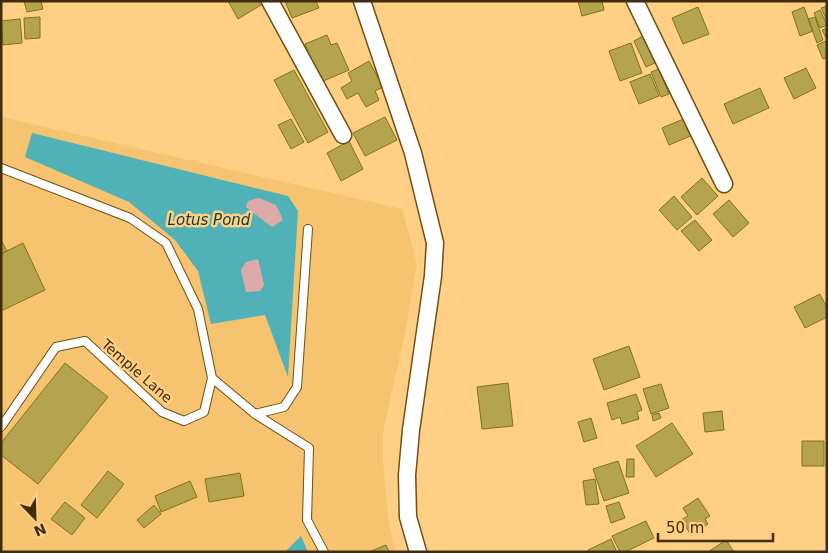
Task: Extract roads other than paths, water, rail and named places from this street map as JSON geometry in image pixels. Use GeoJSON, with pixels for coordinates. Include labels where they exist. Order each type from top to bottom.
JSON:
{"type":"FeatureCollection","features":[{"type":"Feature","properties":{"kind":"street"},"geometry":{"type":"LineString","coordinates":[[270,1],[343,135]]}},
{"type":"Feature","properties":{"kind":"street"},"geometry":{"type":"LineString","coordinates":[[362,1],[413,152],[435,243],[433,276],[406,475],[408,517],[418,552]]}},
{"type":"Feature","properties":{"kind":"street"},"geometry":{"type":"LineString","coordinates":[[635,1],[724,184]]}},
{"type":"Feature","properties":{"kind":"lane"},"geometry":{"type":"LineString","coordinates":[[1,168],[130,218],[166,243],[198,309],[212,378],[255,414],[309,448],[307,520],[324,552]]}},
{"type":"Feature","properties":{"kind":"lane"},"geometry":{"type":"LineString","coordinates":[[255,414],[284,407],[297,388],[308,229]]}},
{"type":"Feature","properties":{"kind":"lane","name":"Temple Lane"},"geometry":{"type":"LineString","coordinates":[[1,428],[56,347],[84,341],[162,412],[184,421],[204,412],[212,378]]}},
{"type":"Feature","properties":{"kind":"water","name":"Lotus Pond"},"geometry":{"type":"Polygon","coordinates":[[[32,133],[288,196],[298,211],[288,377],[265,315],[211,324],[198,271],[175,240],[129,202],[25,157],[32,133]],[[259,198],[248,201],[246,207],[272,227],[283,220],[276,205],[259,198]],[[258,259],[246,262],[241,270],[246,292],[260,291],[264,285],[258,259]]]}},
{"type":"Feature","properties":{"kind":"water"},"geometry":{"type":"Polygon","coordinates":[[[301,536],[308,552],[285,552],[301,536]]]}}]}
